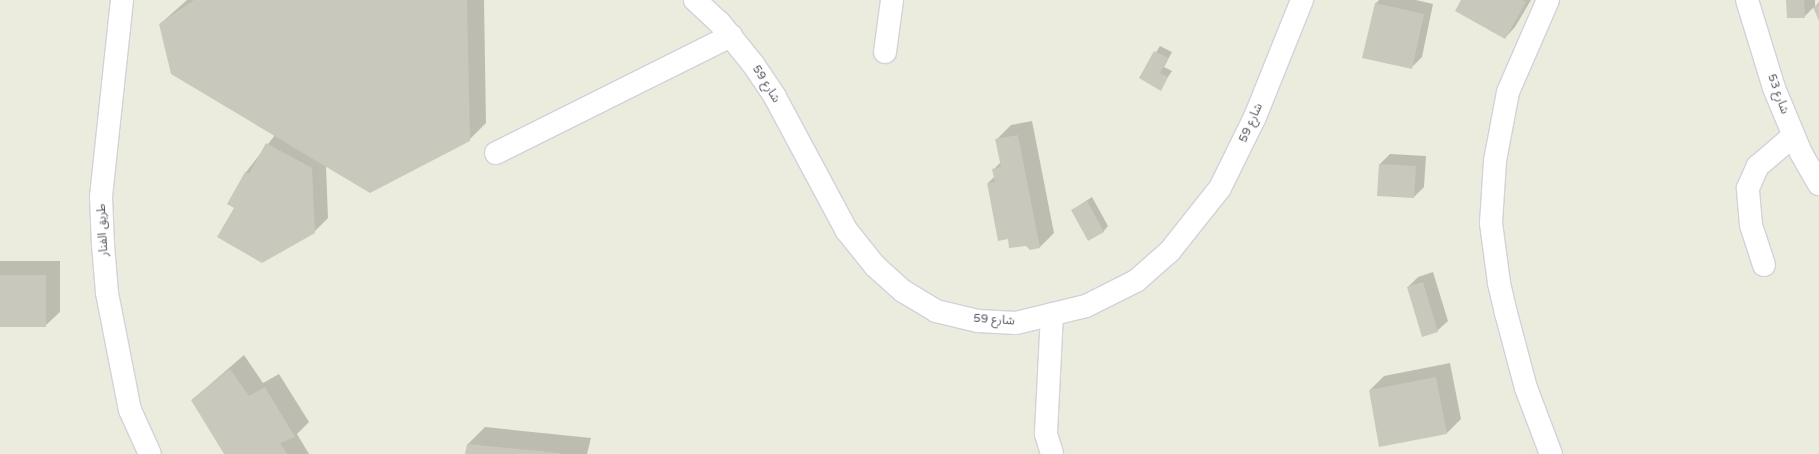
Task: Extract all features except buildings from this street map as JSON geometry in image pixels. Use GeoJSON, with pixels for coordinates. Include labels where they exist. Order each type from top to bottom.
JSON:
{"type":"FeatureCollection","features":[{"type":"Feature","properties":{"kind":"street","name":"طريق الفنار"},"geometry":{"type":"LineString","coordinates":[[122,0],[101,197],[103,245],[107,293],[130,410],[150,454]]}},
{"type":"Feature","properties":{"kind":"street","name":"شارع 59"},"geometry":{"type":"LineString","coordinates":[[695,0],[731,36],[754,64],[775,97],[847,231],[874,266],[903,291],[936,311],[978,321],[1016,323],[1086,306],[1136,281],[1170,252],[1220,188],[1255,116],[1302,0]]}},
{"type":"Feature","properties":{"kind":"street"},"geometry":{"type":"LineString","coordinates":[[885,52],[892,0]]}},
{"type":"Feature","properties":{"kind":"street"},"geometry":{"type":"LineString","coordinates":[[1548,0],[1508,92],[1495,161],[1491,224],[1506,313],[1526,388],[1551,454]]}},
{"type":"Feature","properties":{"kind":"street","name":"شارع 53"},"geometry":{"type":"LineString","coordinates":[[1747,0],[1774,88],[1793,136],[1819,184]]}},
{"type":"Feature","properties":{"kind":"street"},"geometry":{"type":"LineString","coordinates":[[496,152],[731,36]]}},
{"type":"Feature","properties":{"kind":"street"},"geometry":{"type":"LineString","coordinates":[[1764,265],[1751,225],[1748,188],[1758,166],[1793,136]]}},
{"type":"Feature","properties":{"kind":"street"},"geometry":{"type":"LineString","coordinates":[[1052,314],[1046,434],[1052,454]]}}]}
